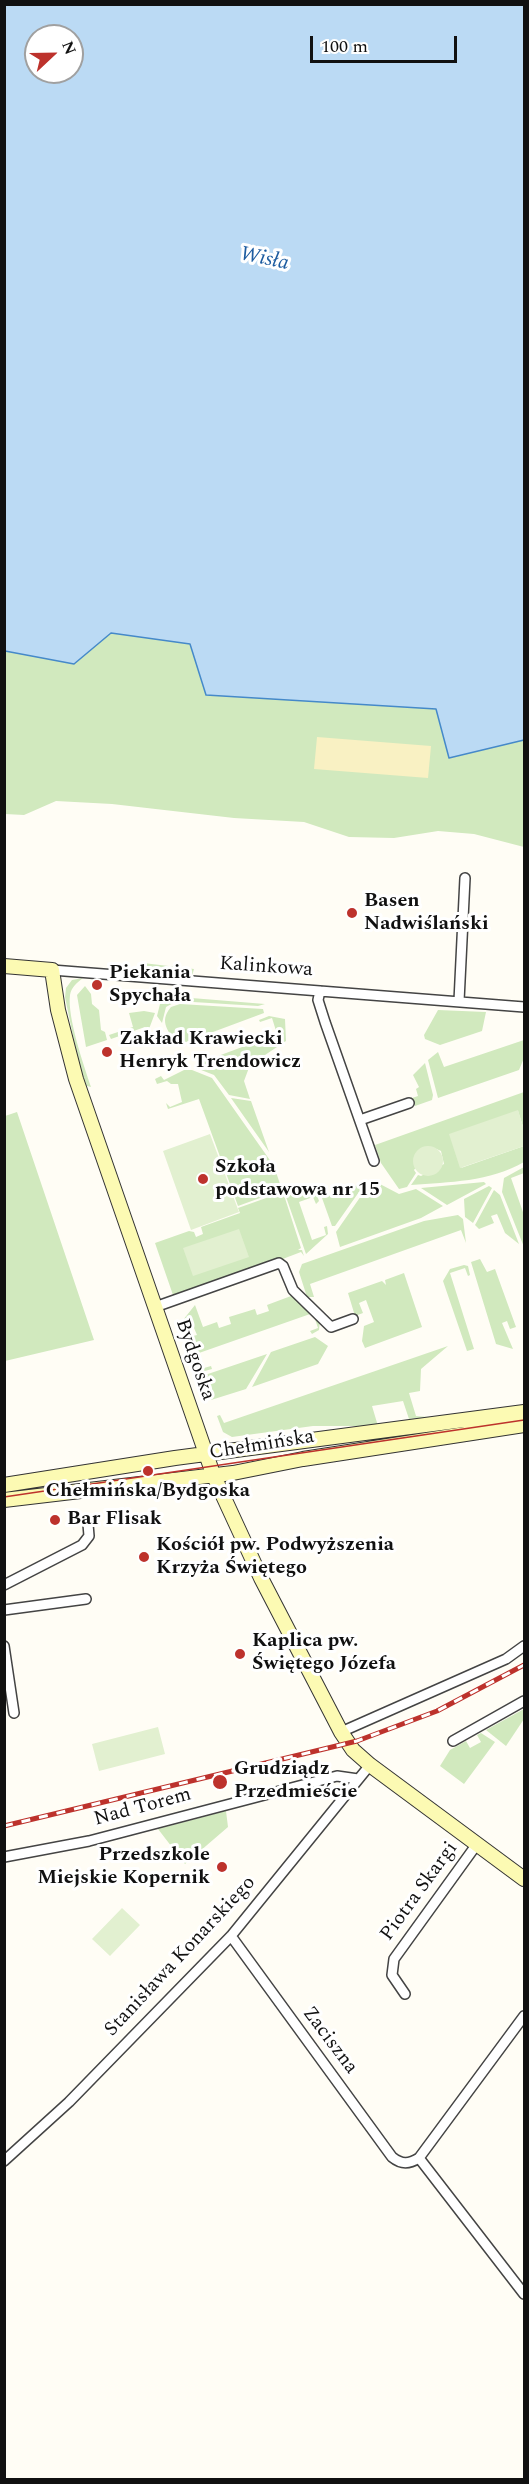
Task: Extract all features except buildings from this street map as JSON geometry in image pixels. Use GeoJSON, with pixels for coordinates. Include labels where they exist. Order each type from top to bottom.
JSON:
{"type":"FeatureCollection","features":[{"type":"Feature","properties":{"kind":"street"},"geometry":{"type":"LineString","coordinates":[[459,1001],[465,878]]}},
{"type":"Feature","properties":{"kind":"street","name":"Kalinkowa"},"geometry":{"type":"LineString","coordinates":[[4,966],[525,1007]]}},
{"type":"Feature","properties":{"kind":"street","name":"Bydgoska"},"geometry":{"type":"LineString","coordinates":[[52,970],[58,1010],[76,1079],[213,1474],[261,1578],[344,1738],[370,1765],[525,1879]]}},
{"type":"Feature","properties":{"kind":"street"},"geometry":{"type":"LineString","coordinates":[[320,991],[318,1000],[374,1161]]}},
{"type":"Feature","properties":{"kind":"street"},"geometry":{"type":"LineString","coordinates":[[360,1120],[409,1103]]}},
{"type":"Feature","properties":{"kind":"street"},"geometry":{"type":"LineString","coordinates":[[155,1307],[279,1263],[283,1266],[293,1290],[332,1326],[353,1319]]}},
{"type":"Feature","properties":{"kind":"street","name":"Chełmińska"},"geometry":{"type":"LineString","coordinates":[[4,1485],[525,1412]]}},
{"type":"Feature","properties":{"kind":"street","name":"Chełmińska"},"geometry":{"type":"LineString","coordinates":[[4,1500],[213,1474],[525,1425]]}},
{"type":"Feature","properties":{"kind":"street"},"geometry":{"type":"LineString","coordinates":[[4,1585],[82,1545],[89,1536],[88,1524]]}},
{"type":"Feature","properties":{"kind":"street"},"geometry":{"type":"LineString","coordinates":[[4,1610],[86,1599]]}},
{"type":"Feature","properties":{"kind":"street"},"geometry":{"type":"LineString","coordinates":[[4,1646],[7,1685],[14,1713]]}},
{"type":"Feature","properties":{"kind":"street"},"geometry":{"type":"LineString","coordinates":[[344,1738],[506,1659],[525,1646]]}},
{"type":"Feature","properties":{"kind":"street"},"geometry":{"type":"LineString","coordinates":[[453,1741],[525,1701]]}},
{"type":"Feature","properties":{"kind":"street","name":"Stanisława Konarskiego"},"geometry":{"type":"LineString","coordinates":[[4,2161],[61,2110],[231,1936],[370,1765]]}},
{"type":"Feature","properties":{"kind":"street","name":"Nad Torem"},"geometry":{"type":"LineString","coordinates":[[4,1857],[89,1841],[337,1776],[358,1779]]}},
{"type":"Feature","properties":{"kind":"street","name":"Piotra Skargi"},"geometry":{"type":"LineString","coordinates":[[405,1994],[392,1975],[394,1959],[477,1844]]}},
{"type":"Feature","properties":{"kind":"street","name":"Zaciszna"},"geometry":{"type":"LineString","coordinates":[[231,1936],[392,2157],[403,2163],[419,2158]]}},
{"type":"Feature","properties":{"kind":"street"},"geometry":{"type":"LineString","coordinates":[[525,2016],[419,2158],[525,2294]]}},
{"type":"Feature","properties":{"kind":"green space"},"geometry":{"type":"Polygon","coordinates":[[[111,633],[190,644],[207,695],[436,709],[450,758],[524,740],[524,847],[474,834],[438,831],[394,838],[349,837],[304,822],[234,818],[112,804],[56,801],[24,815],[5,814],[5,651],[74,664],[111,633]]]}},
{"type":"Feature","properties":{"kind":"green space"},"geometry":{"type":"Polygon","coordinates":[[[143,963],[194,969],[192,976],[149,972],[144,969],[143,963]]]}},
{"type":"Feature","properties":{"kind":"green space"},"geometry":{"type":"Polygon","coordinates":[[[83,978],[72,990],[70,1004],[77,1041],[91,1087],[83,1085],[65,997],[66,988],[72,980],[83,978]]]}},
{"type":"Feature","properties":{"kind":"green space"},"geometry":{"type":"Polygon","coordinates":[[[85,986],[91,994],[92,1004],[99,1010],[101,1030],[105,1032],[107,1040],[86,1047],[77,995],[85,986]]]}},
{"type":"Feature","properties":{"kind":"green space"},"geometry":{"type":"Polygon","coordinates":[[[167,996],[265,1004],[258,1006],[177,1001],[166,1007],[162,1023],[157,1016],[161,1000],[167,996]]]}},
{"type":"Feature","properties":{"kind":"green space"},"geometry":{"type":"Polygon","coordinates":[[[180,1004],[263,1009],[264,1013],[178,1045],[166,1027],[165,1017],[171,1007],[180,1004]]]}},
{"type":"Feature","properties":{"kind":"green space"},"geometry":{"type":"Polygon","coordinates":[[[438,1010],[486,1012],[482,1031],[440,1045],[425,1039],[424,1035],[438,1010]]]}},
{"type":"Feature","properties":{"kind":"green space"},"geometry":{"type":"Polygon","coordinates":[[[144,1011],[155,1013],[149,1029],[145,1027],[111,1039],[109,1035],[133,1027],[129,1013],[144,1011]]]}},
{"type":"Feature","properties":{"kind":"green space"},"geometry":{"type":"Polygon","coordinates":[[[269,1016],[285,1019],[286,1041],[250,1065],[244,1081],[250,1099],[229,1095],[214,1075],[196,1068],[195,1065],[202,1062],[277,1034],[272,1018],[260,1022],[259,1020],[269,1016]]]}},
{"type":"Feature","properties":{"kind":"green space"},"geometry":{"type":"Polygon","coordinates":[[[524,1040],[524,1058],[519,1070],[438,1098],[428,1060],[438,1052],[444,1067],[524,1040]]]}},
{"type":"Feature","properties":{"kind":"green space"},"geometry":{"type":"Polygon","coordinates":[[[425,1063],[433,1095],[432,1100],[415,1106],[412,1098],[418,1096],[416,1089],[419,1087],[413,1075],[425,1063]]]}},
{"type":"Feature","properties":{"kind":"green space"},"geometry":{"type":"Polygon","coordinates":[[[184,1070],[192,1070],[212,1078],[274,1166],[282,1190],[238,1206],[199,1099],[168,1109],[166,1103],[170,1107],[182,1102],[178,1084],[171,1084],[167,1081],[157,1084],[155,1079],[161,1076],[164,1080],[184,1070]]]}},
{"type":"Feature","properties":{"kind":"green space"},"geometry":{"type":"Polygon","coordinates":[[[524,1092],[524,1130],[518,1111],[461,1168],[524,1146],[524,1162],[511,1169],[469,1180],[411,1185],[418,1175],[421,1176],[444,1164],[441,1151],[432,1147],[414,1170],[416,1173],[407,1187],[399,1189],[381,1163],[375,1145],[524,1092]]]}},
{"type":"Feature","properties":{"kind":"green space"},"geometry":{"type":"Polygon","coordinates":[[[231,1098],[251,1101],[269,1152],[231,1098]]]}},
{"type":"Feature","properties":{"kind":"green space"},"geometry":{"type":"Polygon","coordinates":[[[518,1110],[524,1130],[524,1146],[460,1168],[449,1134],[518,1110]]]}},
{"type":"Feature","properties":{"kind":"green space"},"geometry":{"type":"Polygon","coordinates":[[[17,1112],[94,1340],[5,1361],[5,1116],[17,1112]]]}},
{"type":"Feature","properties":{"kind":"green space"},"geometry":{"type":"Polygon","coordinates":[[[210,1134],[239,1212],[191,1230],[163,1151],[210,1134]]]}},
{"type":"Feature","properties":{"kind":"green space"},"geometry":{"type":"Polygon","coordinates":[[[428,1146],[439,1150],[443,1161],[439,1172],[428,1176],[417,1172],[413,1161],[417,1150],[428,1146]]]}},
{"type":"Feature","properties":{"kind":"green space"},"geometry":{"type":"Polygon","coordinates":[[[524,1167],[524,1173],[511,1178],[524,1215],[524,1247],[502,1192],[504,1178],[524,1167]]]}},
{"type":"Feature","properties":{"kind":"green space"},"geometry":{"type":"Polygon","coordinates":[[[366,1182],[335,1226],[332,1226],[322,1198],[366,1182]]]}},
{"type":"Feature","properties":{"kind":"green space"},"geometry":{"type":"Polygon","coordinates":[[[484,1182],[486,1184],[447,1205],[421,1188],[484,1182]]]}},
{"type":"Feature","properties":{"kind":"green space"},"geometry":{"type":"Polygon","coordinates":[[[370,1183],[378,1183],[399,1194],[416,1189],[443,1206],[421,1218],[340,1247],[336,1232],[370,1183]]]}},
{"type":"Feature","properties":{"kind":"green space"},"geometry":{"type":"Polygon","coordinates":[[[489,1186],[492,1188],[473,1223],[465,1217],[464,1199],[489,1186]]]}},
{"type":"Feature","properties":{"kind":"green space"},"geometry":{"type":"Polygon","coordinates":[[[494,1190],[500,1195],[519,1244],[505,1233],[497,1214],[491,1216],[494,1223],[479,1229],[475,1225],[494,1190]]]}},
{"type":"Feature","properties":{"kind":"green space"},"geometry":{"type":"Polygon","coordinates":[[[283,1192],[301,1248],[298,1250],[302,1250],[304,1256],[301,1252],[280,1260],[278,1258],[173,1295],[155,1243],[189,1231],[194,1232],[196,1237],[203,1234],[201,1227],[240,1213],[238,1208],[283,1192]]]}},
{"type":"Feature","properties":{"kind":"green space"},"geometry":{"type":"Polygon","coordinates":[[[285,1194],[317,1195],[319,1201],[316,1204],[313,1197],[299,1202],[312,1240],[326,1235],[324,1227],[327,1226],[328,1234],[306,1254],[285,1194]]]}},
{"type":"Feature","properties":{"kind":"green space"},"geometry":{"type":"Polygon","coordinates":[[[458,1215],[463,1219],[466,1243],[461,1230],[310,1284],[314,1297],[307,1297],[299,1272],[302,1264],[424,1221],[458,1215]]]}},
{"type":"Feature","properties":{"kind":"green space"},"geometry":{"type":"Polygon","coordinates":[[[239,1229],[249,1257],[193,1276],[183,1248],[239,1229]]]}},
{"type":"Feature","properties":{"kind":"green space"},"geometry":{"type":"Polygon","coordinates":[[[480,1259],[487,1272],[495,1269],[516,1327],[510,1329],[507,1321],[502,1323],[513,1349],[496,1344],[471,1262],[480,1259]]]}},
{"type":"Feature","properties":{"kind":"green space"},"geometry":{"type":"Polygon","coordinates":[[[468,1266],[470,1275],[468,1276],[465,1268],[450,1273],[474,1349],[467,1351],[443,1281],[450,1269],[468,1266]]]}},
{"type":"Feature","properties":{"kind":"green space"},"geometry":{"type":"Polygon","coordinates":[[[404,1273],[422,1327],[365,1348],[362,1341],[364,1326],[374,1322],[366,1300],[359,1303],[363,1313],[355,1316],[348,1293],[382,1281],[386,1285],[385,1280],[404,1273]]]}},
{"type":"Feature","properties":{"kind":"green space"},"geometry":{"type":"Polygon","coordinates":[[[291,1296],[303,1303],[310,1309],[320,1320],[319,1330],[312,1334],[310,1331],[318,1328],[313,1313],[199,1353],[204,1368],[211,1366],[212,1369],[201,1372],[189,1337],[197,1335],[194,1328],[187,1330],[183,1320],[195,1305],[203,1327],[217,1322],[219,1328],[231,1324],[229,1317],[255,1309],[257,1315],[269,1311],[267,1305],[291,1296]]]}},
{"type":"Feature","properties":{"kind":"green space"},"geometry":{"type":"Polygon","coordinates":[[[315,1337],[328,1346],[318,1364],[252,1387],[271,1352],[315,1337]]]}},
{"type":"Feature","properties":{"kind":"green space"},"geometry":{"type":"Polygon","coordinates":[[[448,1346],[421,1369],[420,1391],[409,1393],[416,1416],[428,1417],[409,1419],[403,1401],[372,1406],[378,1426],[313,1426],[232,1437],[223,1432],[217,1416],[220,1415],[224,1423],[448,1346]]]}},
{"type":"Feature","properties":{"kind":"green space"},"geometry":{"type":"Polygon","coordinates":[[[267,1354],[246,1389],[211,1400],[205,1375],[267,1354]]]}},
{"type":"Feature","properties":{"kind":"green space"},"geometry":{"type":"Polygon","coordinates":[[[524,1709],[524,1719],[506,1746],[486,1730],[524,1709]]]}},
{"type":"Feature","properties":{"kind":"green space"},"geometry":{"type":"Polygon","coordinates":[[[158,1727],[165,1754],[99,1771],[92,1744],[158,1727]]]}},
{"type":"Feature","properties":{"kind":"green space"},"geometry":{"type":"Polygon","coordinates":[[[481,1733],[495,1742],[464,1784],[440,1766],[450,1750],[466,1741],[470,1748],[481,1742],[477,1735],[481,1733]]]}},
{"type":"Feature","properties":{"kind":"green space"},"geometry":{"type":"Polygon","coordinates":[[[226,1811],[228,1827],[185,1864],[158,1829],[226,1811]]]}},
{"type":"Feature","properties":{"kind":"green space"},"geometry":{"type":"Polygon","coordinates":[[[122,1908],[140,1925],[110,1956],[92,1939],[122,1908]]]}},
{"type":"Feature","properties":{"kind":"sand"},"geometry":{"type":"Polygon","coordinates":[[[317,737],[431,746],[428,778],[314,769],[317,737]]]}},
{"type":"Feature","properties":{"kind":"water","name":"Wisła"},"geometry":{"type":"Polygon","coordinates":[[[4,5],[524,5],[524,740],[449,758],[436,709],[206,695],[190,644],[111,633],[74,664],[5,651],[4,5]]]}},
{"type":"Feature","properties":{"kind":"tram line"},"geometry":{"type":"LineString","coordinates":[[4,1497],[524,1420]]}},
{"type":"Feature","properties":{"kind":"railway"},"geometry":{"type":"LineString","coordinates":[[4,1826],[357,1741],[437,1711],[524,1665]]}},
{"type":"Feature","properties":{"kind":"place","name":"Basen Nadwiślański"},"geometry":{"type":"Point","coordinates":[352,913]}},
{"type":"Feature","properties":{"kind":"place","name":"Piekania Spychała"},"geometry":{"type":"Point","coordinates":[97,985]}},
{"type":"Feature","properties":{"kind":"place","name":"Zakład Krawiecki Henryk Trendowicz"},"geometry":{"type":"Point","coordinates":[107,1052]}},
{"type":"Feature","properties":{"kind":"place","name":"Szkoła podstawowa nr 15"},"geometry":{"type":"Point","coordinates":[203,1179]}},
{"type":"Feature","properties":{"kind":"place","name":"Chełmińska/Bydgoska"},"geometry":{"type":"Point","coordinates":[148,1471]}},
{"type":"Feature","properties":{"kind":"place","name":"Bar Flisak"},"geometry":{"type":"Point","coordinates":[55,1520]}},
{"type":"Feature","properties":{"kind":"place","name":"Kościół pw. Podwyższenia Krzyża Świętego"},"geometry":{"type":"Point","coordinates":[144,1557]}},
{"type":"Feature","properties":{"kind":"place","name":"Kaplica pw. Świętego Józefa"},"geometry":{"type":"Point","coordinates":[240,1654]}},
{"type":"Feature","properties":{"kind":"place","name":"Grudziądz Przedmieście"},"geometry":{"type":"Point","coordinates":[220,1782]}},
{"type":"Feature","properties":{"kind":"place","name":"Przedszkole Miejskie Kopernik"},"geometry":{"type":"Point","coordinates":[222,1867]}}]}
